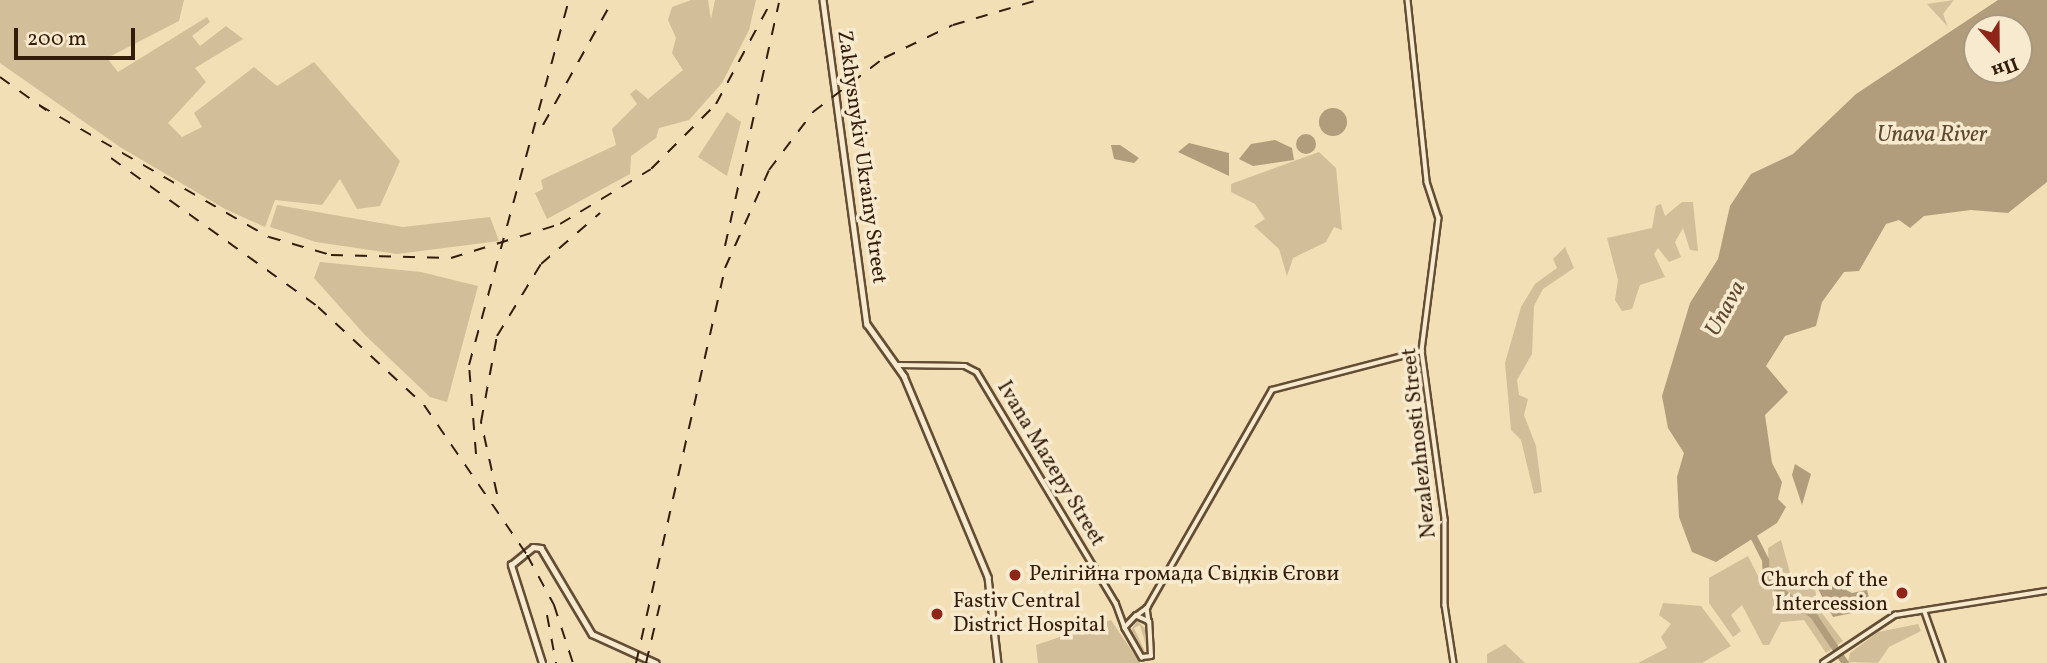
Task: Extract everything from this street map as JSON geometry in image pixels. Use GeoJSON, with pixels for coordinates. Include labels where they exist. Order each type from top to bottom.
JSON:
{"type":"FeatureCollection","features":[{"type":"Feature","properties":{"kind":"main road","name":"Zakhysnykiv Ukrainy Street"},"geometry":{"type":"LineString","coordinates":[[822,0],[866,318],[874,339],[898,365]]}},
{"type":"Feature","properties":{"kind":"main road"},"geometry":{"type":"LineString","coordinates":[[898,365],[988,577],[998,663]]}},
{"type":"Feature","properties":{"kind":"main road"},"geometry":{"type":"LineString","coordinates":[[542,663],[511,562],[524,550],[541,548],[592,634],[656,661]]}},
{"type":"Feature","properties":{"kind":"street","name":"Nezalezhnosti Street"},"geometry":{"type":"LineString","coordinates":[[1408,0],[1427,182],[1439,218],[1422,351],[1446,520],[1450,635],[1454,663]]}},
{"type":"Feature","properties":{"kind":"street"},"geometry":{"type":"LineString","coordinates":[[1125,628],[1147,608],[1272,390],[1422,351]]}},
{"type":"Feature","properties":{"kind":"street","name":"Ivana Mazepy Street"},"geometry":{"type":"LineString","coordinates":[[898,365],[973,368],[1142,657]]}},
{"type":"Feature","properties":{"kind":"street"},"geometry":{"type":"LineString","coordinates":[[1823,663],[1882,620],[2047,591]]}},
{"type":"Feature","properties":{"kind":"street"},"geometry":{"type":"LineString","coordinates":[[1147,608],[1154,663]]}},
{"type":"Feature","properties":{"kind":"street"},"geometry":{"type":"LineString","coordinates":[[1925,612],[1943,663]]}},
{"type":"Feature","properties":{"kind":"street"},"geometry":{"type":"LineString","coordinates":[[1119,614],[1149,622]]}},
{"type":"Feature","properties":{"kind":"street"},"geometry":{"type":"LineString","coordinates":[[1146,663],[1142,657],[1153,654]]}},
{"type":"Feature","properties":{"kind":"shaded area"},"geometry":{"type":"Polygon","coordinates":[[[0,0],[184,0],[179,21],[107,58],[118,72],[207,17],[210,22],[192,36],[200,46],[226,26],[243,39],[195,68],[206,82],[168,123],[182,137],[202,127],[194,113],[254,67],[277,86],[314,62],[400,161],[380,206],[357,209],[340,179],[322,205],[275,200],[265,227],[225,209],[120,147],[0,63],[0,0]]]}},
{"type":"Feature","properties":{"kind":"shaded area"},"geometry":{"type":"Polygon","coordinates":[[[691,0],[708,0],[711,19],[715,0],[756,0],[749,30],[722,83],[689,120],[659,128],[656,138],[631,156],[630,174],[547,219],[535,193],[543,189],[541,180],[616,145],[612,129],[637,104],[630,94],[636,89],[648,99],[683,70],[672,53],[676,38],[668,20],[672,7],[691,0]]]}},
{"type":"Feature","properties":{"kind":"shaded area"},"geometry":{"type":"Polygon","coordinates":[[[1954,0],[1943,14],[1948,27],[1927,4],[1954,0]]]}},
{"type":"Feature","properties":{"kind":"shaded area"},"geometry":{"type":"Polygon","coordinates":[[[727,112],[741,122],[727,176],[698,157],[727,112]]]}},
{"type":"Feature","properties":{"kind":"shaded area"},"geometry":{"type":"Polygon","coordinates":[[[1319,152],[1336,168],[1342,230],[1334,227],[1326,242],[1293,258],[1287,276],[1279,249],[1254,226],[1265,219],[1255,204],[1231,192],[1231,184],[1319,152]]]}},
{"type":"Feature","properties":{"kind":"shaded area"},"geometry":{"type":"Polygon","coordinates":[[[1682,202],[1693,202],[1698,251],[1690,250],[1683,228],[1675,242],[1681,257],[1669,262],[1658,248],[1654,254],[1665,277],[1640,285],[1632,309],[1622,311],[1615,300],[1618,280],[1607,238],[1652,228],[1656,206],[1661,204],[1665,216],[1682,202]]]}},
{"type":"Feature","properties":{"kind":"shaded area"},"geometry":{"type":"Polygon","coordinates":[[[277,205],[403,227],[490,217],[499,241],[397,254],[316,242],[270,227],[277,205]]]}},
{"type":"Feature","properties":{"kind":"shaded area"},"geometry":{"type":"Polygon","coordinates":[[[1565,247],[1574,268],[1543,289],[1534,306],[1532,354],[1517,380],[1519,395],[1528,399],[1524,415],[1536,446],[1542,492],[1534,494],[1521,440],[1511,430],[1505,363],[1521,307],[1535,284],[1557,268],[1553,259],[1565,247]]]}},
{"type":"Feature","properties":{"kind":"shaded area"},"geometry":{"type":"Polygon","coordinates":[[[320,262],[421,272],[478,286],[447,402],[430,397],[365,335],[314,278],[320,262]]]}},
{"type":"Feature","properties":{"kind":"shaded area"},"geometry":{"type":"Polygon","coordinates":[[[1781,540],[1794,587],[1814,583],[1818,608],[1843,641],[1826,653],[1804,620],[1781,622],[1769,645],[1763,645],[1742,605],[1731,615],[1741,631],[1733,637],[1709,603],[1709,578],[1748,556],[1758,576],[1769,574],[1768,548],[1781,540]]]}},
{"type":"Feature","properties":{"kind":"shaded area"},"geometry":{"type":"Polygon","coordinates":[[[1663,603],[1701,606],[1731,646],[1702,663],[1638,663],[1667,648],[1661,637],[1671,624],[1659,615],[1663,603]]]}},
{"type":"Feature","properties":{"kind":"shaded area"},"geometry":{"type":"Polygon","coordinates":[[[1111,620],[1140,663],[1038,663],[1036,645],[1111,620]]]}},
{"type":"Feature","properties":{"kind":"shaded area"},"geometry":{"type":"Polygon","coordinates":[[[1137,621],[1148,631],[1149,656],[1140,625],[1134,628],[1147,656],[1130,632],[1137,621]]]}},
{"type":"Feature","properties":{"kind":"shaded area"},"geometry":{"type":"Polygon","coordinates":[[[1918,624],[1921,631],[1889,647],[1878,663],[1848,662],[1850,653],[1878,632],[1918,624]]]}},
{"type":"Feature","properties":{"kind":"shaded area"},"geometry":{"type":"Polygon","coordinates":[[[1505,644],[1525,663],[1487,663],[1487,654],[1505,644]]]}},
{"type":"Feature","properties":{"kind":"water","name":"Unava River"},"geometry":{"type":"Polygon","coordinates":[[[1998,0],[2047,0],[2047,182],[2008,213],[1971,210],[1924,216],[1910,228],[1899,220],[1886,224],[1859,271],[1844,272],[1822,302],[1816,326],[1785,336],[1766,366],[1788,392],[1765,415],[1772,463],[1782,482],[1778,499],[1786,507],[1777,523],[1716,562],[1692,552],[1679,517],[1677,477],[1684,453],[1668,428],[1662,396],[1690,303],[1718,259],[1730,206],[1751,174],[1793,154],[1856,94],[1963,23],[1963,84],[2033,84],[2033,14],[1977,14],[1998,0]]]}},
{"type":"Feature","properties":{"kind":"water"},"geometry":{"type":"Polygon","coordinates":[[[1333,108],[1343,112],[1347,122],[1343,132],[1333,136],[1323,132],[1319,122],[1323,112],[1333,108]]]}},
{"type":"Feature","properties":{"kind":"water"},"geometry":{"type":"Polygon","coordinates":[[[1306,134],[1313,137],[1316,144],[1313,151],[1306,154],[1299,151],[1296,144],[1299,137],[1306,134]]]}},
{"type":"Feature","properties":{"kind":"water"},"geometry":{"type":"Polygon","coordinates":[[[1275,140],[1292,148],[1294,160],[1253,166],[1239,159],[1251,144],[1275,140]]]}},
{"type":"Feature","properties":{"kind":"water"},"geometry":{"type":"Polygon","coordinates":[[[1189,143],[1229,153],[1229,176],[1178,152],[1189,143]]]}},
{"type":"Feature","properties":{"kind":"water"},"geometry":{"type":"Polygon","coordinates":[[[1111,145],[1120,145],[1139,158],[1134,163],[1114,159],[1111,145]]]}},
{"type":"Feature","properties":{"kind":"water"},"geometry":{"type":"Polygon","coordinates":[[[1795,464],[1811,474],[1802,505],[1792,475],[1795,464]]]}},
{"type":"Feature","properties":{"kind":"water"},"geometry":{"type":"Polygon","coordinates":[[[1826,579],[1852,593],[1867,590],[1872,609],[1833,617],[1817,587],[1826,579]]]}},
{"type":"Feature","properties":{"kind":"waterway","name":"Unava"},"geometry":{"type":"LineString","coordinates":[[1752,534],[1765,560],[1766,580],[1813,615],[1845,663]]}},
{"type":"Feature","properties":{"kind":"railway"},"geometry":{"type":"LineString","coordinates":[[476,454],[469,365],[569,0]]}},
{"type":"Feature","properties":{"kind":"railway"},"geometry":{"type":"LineString","coordinates":[[543,125],[613,0]]}},
{"type":"Feature","properties":{"kind":"railway"},"geometry":{"type":"LineString","coordinates":[[39,105],[269,237],[331,255],[451,258],[560,224],[651,169],[716,104],[772,0]]}},
{"type":"Feature","properties":{"kind":"railway"},"geometry":{"type":"LineString","coordinates":[[636,663],[725,268],[769,170],[813,112],[884,58],[953,25],[1038,0]]}},
{"type":"Feature","properties":{"kind":"railway"},"geometry":{"type":"LineString","coordinates":[[725,246],[779,3]]}},
{"type":"Feature","properties":{"kind":"railway"},"geometry":{"type":"LineString","coordinates":[[0,77],[46,110]]}},
{"type":"Feature","properties":{"kind":"railway"},"geometry":{"type":"LineString","coordinates":[[111,158],[318,307],[424,405],[527,555],[554,605],[573,663]]}},
{"type":"Feature","properties":{"kind":"railway"},"geometry":{"type":"LineString","coordinates":[[497,494],[481,422],[497,336],[541,264],[600,213]]}},
{"type":"Feature","properties":{"kind":"railway"},"geometry":{"type":"LineString","coordinates":[[646,663],[660,604]]}},
{"type":"Feature","properties":{"kind":"railway"},"geometry":{"type":"LineString","coordinates":[[547,615],[556,663]]}},
{"type":"Feature","properties":{"kind":"place","name":"Релігійна громада Свідків Єгови"},"geometry":{"type":"Point","coordinates":[1015,575]}},
{"type":"Feature","properties":{"kind":"place","name":"Church of the Intercession"},"geometry":{"type":"Point","coordinates":[1902,593]}},
{"type":"Feature","properties":{"kind":"place","name":"Fastiv Central District Hospital"},"geometry":{"type":"Point","coordinates":[937,614]}}]}
